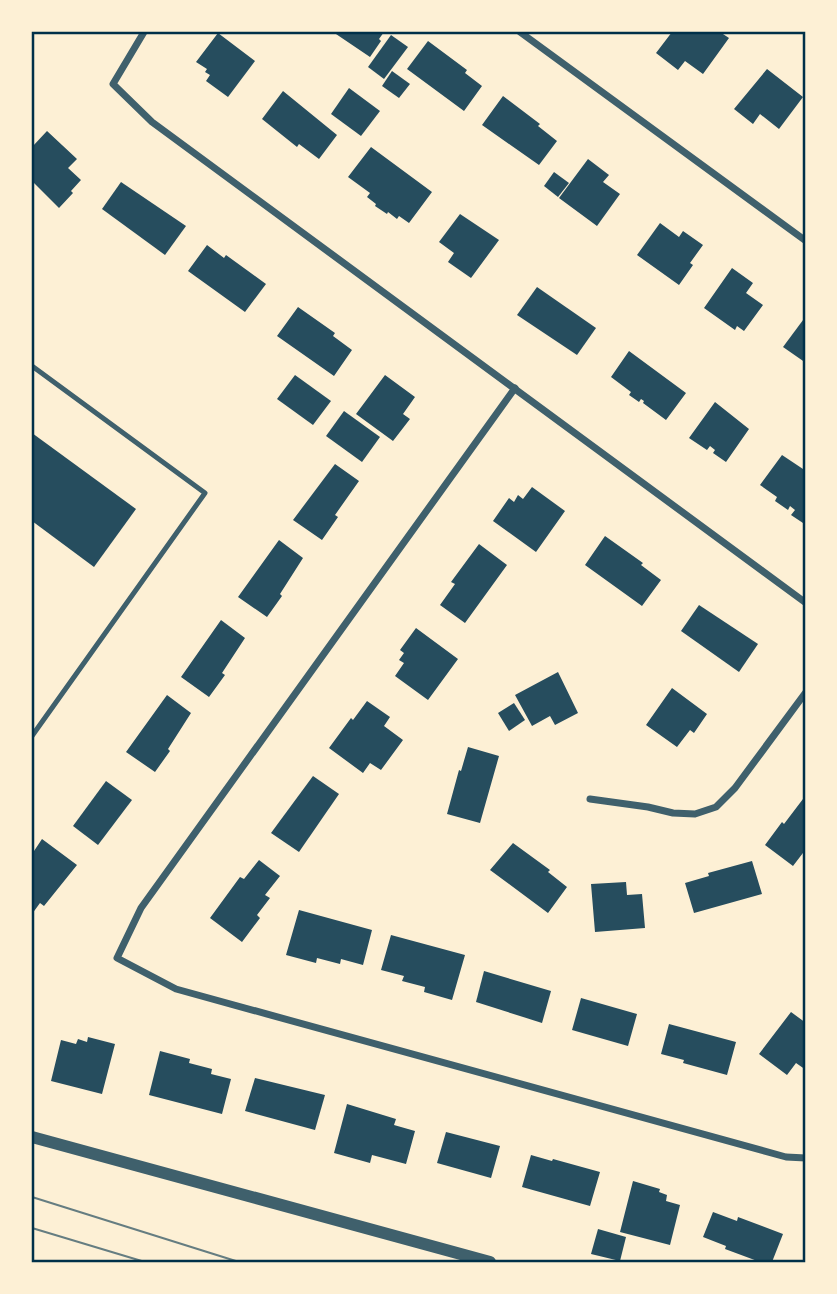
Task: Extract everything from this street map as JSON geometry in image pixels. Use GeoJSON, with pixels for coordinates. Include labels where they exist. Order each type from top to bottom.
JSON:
{"type":"FeatureCollection","features":[{"type":"Feature","properties":{"kind":"street"},"geometry":{"type":"LineString","coordinates":[[144,32],[113,84],[152,121],[806,603]]}},
{"type":"Feature","properties":{"kind":"street"},"geometry":{"type":"LineString","coordinates":[[520,32],[806,241]]}},
{"type":"Feature","properties":{"kind":"street"},"geometry":{"type":"LineString","coordinates":[[515,388],[141,908],[117,958],[176,989],[786,1157],[806,1158]]}},
{"type":"Feature","properties":{"kind":"street"},"geometry":{"type":"LineString","coordinates":[[590,799],[673,813],[695,814],[716,807],[735,788],[806,692]]}},
{"type":"Feature","properties":{"kind":"street"},"geometry":{"type":"LineString","coordinates":[[32,1137],[489,1262]]}},
{"type":"Feature","properties":{"kind":"lane"},"geometry":{"type":"LineString","coordinates":[[32,366],[205,493],[32,736]]}},
{"type":"Feature","properties":{"kind":"building"},"geometry":{"type":"Polygon","coordinates":[[[333,32],[384,32],[370,57],[333,32]]]}},
{"type":"Feature","properties":{"kind":"building"},"geometry":{"type":"Polygon","coordinates":[[[672,32],[720,32],[729,38],[703,74],[685,61],[678,70],[656,53],[672,32]]]}},
{"type":"Feature","properties":{"kind":"building"},"geometry":{"type":"Polygon","coordinates":[[[218,33],[255,61],[228,97],[206,81],[210,75],[205,72],[207,69],[196,62],[218,33]]]}},
{"type":"Feature","properties":{"kind":"building"},"geometry":{"type":"Polygon","coordinates":[[[391,35],[408,47],[384,79],[368,67],[391,35]]]}},
{"type":"Feature","properties":{"kind":"building"},"geometry":{"type":"Polygon","coordinates":[[[428,41],[467,70],[465,73],[482,86],[464,111],[407,69],[428,41]]]}},
{"type":"Feature","properties":{"kind":"building"},"geometry":{"type":"Polygon","coordinates":[[[767,69],[803,97],[779,129],[760,114],[753,124],[734,109],[767,69]]]}},
{"type":"Feature","properties":{"kind":"building"},"geometry":{"type":"Polygon","coordinates":[[[392,71],[410,84],[399,98],[382,86],[392,71]]]}},
{"type":"Feature","properties":{"kind":"building"},"geometry":{"type":"Polygon","coordinates":[[[349,88],[380,111],[361,136],[331,114],[349,88]]]}},
{"type":"Feature","properties":{"kind":"building"},"geometry":{"type":"Polygon","coordinates":[[[283,91],[337,135],[319,159],[299,144],[297,147],[262,119],[283,91]]]}},
{"type":"Feature","properties":{"kind":"building"},"geometry":{"type":"Polygon","coordinates":[[[503,96],[540,124],[538,126],[557,141],[539,165],[482,125],[503,96]]]}},
{"type":"Feature","properties":{"kind":"building"},"geometry":{"type":"Polygon","coordinates":[[[47,131],[77,159],[68,168],[81,180],[59,208],[32,181],[32,147],[47,131]]]}},
{"type":"Feature","properties":{"kind":"building"},"geometry":{"type":"Polygon","coordinates":[[[371,147],[432,192],[409,223],[375,206],[367,197],[370,193],[348,177],[371,147]]]}},
{"type":"Feature","properties":{"kind":"building"},"geometry":{"type":"Polygon","coordinates":[[[588,159],[609,175],[603,182],[620,194],[597,226],[559,198],[588,159]]]}},
{"type":"Feature","properties":{"kind":"building"},"geometry":{"type":"Polygon","coordinates":[[[554,172],[569,183],[558,197],[544,186],[554,172]]]}},
{"type":"Feature","properties":{"kind":"building"},"geometry":{"type":"Polygon","coordinates":[[[121,182],[186,226],[165,255],[102,209],[121,182]]]}},
{"type":"Feature","properties":{"kind":"building"},"geometry":{"type":"Polygon","coordinates":[[[460,214],[499,240],[471,278],[448,262],[454,253],[439,242],[460,214]]]}},
{"type":"Feature","properties":{"kind":"building"},"geometry":{"type":"Polygon","coordinates":[[[660,223],[679,237],[683,231],[703,245],[679,285],[637,255],[660,223]]]}},
{"type":"Feature","properties":{"kind":"building"},"geometry":{"type":"Polygon","coordinates":[[[207,245],[224,258],[226,255],[266,284],[245,312],[188,271],[207,245]]]}},
{"type":"Feature","properties":{"kind":"building"},"geometry":{"type":"Polygon","coordinates":[[[732,268],[753,283],[746,293],[763,305],[744,331],[737,326],[735,330],[704,308],[732,268]]]}},
{"type":"Feature","properties":{"kind":"building"},"geometry":{"type":"Polygon","coordinates":[[[537,287],[596,328],[577,355],[517,315],[537,287]]]}},
{"type":"Feature","properties":{"kind":"building"},"geometry":{"type":"Polygon","coordinates":[[[298,307],[335,333],[333,336],[352,350],[334,376],[277,336],[298,307]]]}},
{"type":"Feature","properties":{"kind":"building"},"geometry":{"type":"Polygon","coordinates":[[[806,316],[806,363],[783,347],[806,316]]]}},
{"type":"Feature","properties":{"kind":"building"},"geometry":{"type":"Polygon","coordinates":[[[629,351],[686,393],[666,420],[643,403],[644,401],[641,399],[639,402],[629,395],[631,392],[611,377],[629,351]]]}},
{"type":"Feature","properties":{"kind":"building"},"geometry":{"type":"Polygon","coordinates":[[[295,375],[331,401],[313,425],[277,399],[295,375]]]}},
{"type":"Feature","properties":{"kind":"building"},"geometry":{"type":"Polygon","coordinates":[[[385,375],[415,397],[403,414],[410,419],[393,441],[356,414],[385,375]]]}},
{"type":"Feature","properties":{"kind":"building"},"geometry":{"type":"Polygon","coordinates":[[[715,402],[749,429],[726,462],[713,453],[715,450],[710,446],[707,450],[689,438],[715,402]]]}},
{"type":"Feature","properties":{"kind":"building"},"geometry":{"type":"Polygon","coordinates":[[[344,411],[380,437],[362,462],[326,436],[344,411]]]}},
{"type":"Feature","properties":{"kind":"building"},"geometry":{"type":"Polygon","coordinates":[[[32,433],[136,509],[94,567],[32,521],[32,433]]]}},
{"type":"Feature","properties":{"kind":"building"},"geometry":{"type":"Polygon","coordinates":[[[782,455],[806,471],[806,525],[791,515],[795,510],[790,506],[788,510],[775,501],[777,497],[760,485],[782,455]]]}},
{"type":"Feature","properties":{"kind":"building"},"geometry":{"type":"Polygon","coordinates":[[[335,464],[359,481],[335,515],[338,517],[322,540],[293,520],[335,464]]]}},
{"type":"Feature","properties":{"kind":"building"},"geometry":{"type":"Polygon","coordinates":[[[532,487],[565,511],[536,552],[493,521],[509,498],[514,502],[518,495],[523,499],[532,487]]]}},
{"type":"Feature","properties":{"kind":"building"},"geometry":{"type":"Polygon","coordinates":[[[605,536],[643,563],[641,565],[661,580],[642,606],[585,565],[605,536]]]}},
{"type":"Feature","properties":{"kind":"building"},"geometry":{"type":"Polygon","coordinates":[[[279,540],[303,558],[267,617],[238,597],[279,540]]]}},
{"type":"Feature","properties":{"kind":"building"},"geometry":{"type":"Polygon","coordinates":[[[479,544],[507,565],[465,623],[440,605],[455,584],[451,582],[479,544]]]}},
{"type":"Feature","properties":{"kind":"building"},"geometry":{"type":"Polygon","coordinates":[[[699,605],[758,644],[739,672],[681,631],[699,605]]]}},
{"type":"Feature","properties":{"kind":"building"},"geometry":{"type":"Polygon","coordinates":[[[221,620],[245,638],[222,673],[225,675],[209,697],[181,677],[221,620]]]}},
{"type":"Feature","properties":{"kind":"building"},"geometry":{"type":"Polygon","coordinates":[[[416,628],[458,659],[428,700],[395,676],[404,663],[399,660],[404,653],[400,650],[416,628]]]}},
{"type":"Feature","properties":{"kind":"building"},"geometry":{"type":"Polygon","coordinates":[[[558,672],[578,713],[555,725],[550,716],[532,726],[515,695],[558,672]]]}},
{"type":"Feature","properties":{"kind":"building"},"geometry":{"type":"Polygon","coordinates":[[[672,688],[707,714],[694,733],[690,730],[677,747],[646,725],[672,688]]]}},
{"type":"Feature","properties":{"kind":"building"},"geometry":{"type":"Polygon","coordinates":[[[167,695],[191,713],[155,772],[126,752],[167,695]]]}},
{"type":"Feature","properties":{"kind":"building"},"geometry":{"type":"Polygon","coordinates":[[[367,701],[390,717],[384,726],[403,740],[381,770],[370,763],[363,773],[329,748],[367,701]]]}},
{"type":"Feature","properties":{"kind":"building"},"geometry":{"type":"Polygon","coordinates":[[[514,703],[525,720],[509,731],[498,713],[514,703]]]}},
{"type":"Feature","properties":{"kind":"building"},"geometry":{"type":"Polygon","coordinates":[[[468,747],[499,756],[480,823],[447,814],[468,747]]]}},
{"type":"Feature","properties":{"kind":"building"},"geometry":{"type":"Polygon","coordinates":[[[313,776],[339,794],[299,852],[271,833],[313,776]]]}},
{"type":"Feature","properties":{"kind":"building"},"geometry":{"type":"Polygon","coordinates":[[[106,781],[132,800],[98,845],[73,826],[106,781]]]}},
{"type":"Feature","properties":{"kind":"building"},"geometry":{"type":"Polygon","coordinates":[[[806,795],[806,849],[793,866],[765,845],[806,795]]]}},
{"type":"Feature","properties":{"kind":"building"},"geometry":{"type":"Polygon","coordinates":[[[42,839],[77,865],[44,906],[40,903],[32,914],[32,854],[42,839]]]}},
{"type":"Feature","properties":{"kind":"building"},"geometry":{"type":"Polygon","coordinates":[[[513,843],[550,870],[548,872],[567,887],[548,913],[490,870],[513,843]]]}},
{"type":"Feature","properties":{"kind":"building"},"geometry":{"type":"Polygon","coordinates":[[[259,860],[280,876],[265,895],[270,898],[257,915],[260,918],[242,942],[210,918],[240,877],[244,879],[259,860]]]}},
{"type":"Feature","properties":{"kind":"building"},"geometry":{"type":"Polygon","coordinates":[[[752,861],[762,894],[694,913],[685,883],[709,876],[708,873],[752,861]]]}},
{"type":"Feature","properties":{"kind":"building"},"geometry":{"type":"Polygon","coordinates":[[[626,882],[627,895],[642,894],[645,928],[595,932],[591,884],[626,882]]]}},
{"type":"Feature","properties":{"kind":"building"},"geometry":{"type":"Polygon","coordinates":[[[299,910],[372,930],[363,965],[341,959],[340,964],[317,958],[316,963],[286,955],[299,910]]]}},
{"type":"Feature","properties":{"kind":"building"},"geometry":{"type":"Polygon","coordinates":[[[391,935],[465,955],[452,1000],[424,992],[425,987],[402,981],[404,976],[381,970],[391,935]]]}},
{"type":"Feature","properties":{"kind":"building"},"geometry":{"type":"Polygon","coordinates":[[[484,971],[551,991],[542,1023],[476,1002],[484,971]]]}},
{"type":"Feature","properties":{"kind":"building"},"geometry":{"type":"Polygon","coordinates":[[[581,998],[637,1014],[628,1046],[572,1030],[581,998]]]}},
{"type":"Feature","properties":{"kind":"building"},"geometry":{"type":"Polygon","coordinates":[[[791,1012],[806,1023],[806,1070],[796,1063],[787,1075],[759,1054],[791,1012]]]}},
{"type":"Feature","properties":{"kind":"building"},"geometry":{"type":"Polygon","coordinates":[[[669,1024],[736,1042],[727,1075],[661,1054],[669,1024]]]}},
{"type":"Feature","properties":{"kind":"building"},"geometry":{"type":"Polygon","coordinates":[[[88,1037],[115,1044],[102,1094],[51,1081],[61,1040],[76,1044],[78,1039],[87,1042],[88,1037]]]}},
{"type":"Feature","properties":{"kind":"building"},"geometry":{"type":"Polygon","coordinates":[[[160,1051],[190,1059],[189,1063],[212,1069],[211,1074],[231,1079],[222,1114],[149,1095],[160,1051]]]}},
{"type":"Feature","properties":{"kind":"building"},"geometry":{"type":"Polygon","coordinates":[[[255,1078],[325,1095],[315,1130],[245,1111],[255,1078]]]}},
{"type":"Feature","properties":{"kind":"building"},"geometry":{"type":"Polygon","coordinates":[[[347,1104],[396,1119],[394,1125],[415,1131],[406,1164],[372,1155],[370,1163],[334,1153],[347,1104]]]}},
{"type":"Feature","properties":{"kind":"building"},"geometry":{"type":"Polygon","coordinates":[[[446,1132],[500,1146],[491,1178],[437,1163],[446,1132]]]}},
{"type":"Feature","properties":{"kind":"building"},"geometry":{"type":"Polygon","coordinates":[[[531,1155],[600,1172],[590,1206],[522,1187],[531,1155]]]}},
{"type":"Feature","properties":{"kind":"building"},"geometry":{"type":"Polygon","coordinates":[[[633,1181],[660,1189],[659,1192],[667,1195],[666,1201],[680,1205],[670,1245],[620,1232],[633,1181]]]}},
{"type":"Feature","properties":{"kind":"building"},"geometry":{"type":"Polygon","coordinates":[[[713,1212],[737,1221],[738,1217],[783,1234],[772,1262],[760,1262],[725,1249],[726,1246],[703,1237],[713,1212]]]}},
{"type":"Feature","properties":{"kind":"building"},"geometry":{"type":"Polygon","coordinates":[[[598,1229],[626,1237],[620,1261],[591,1254],[598,1229]]]}},
{"type":"Feature","properties":{"kind":"tram line"},"geometry":{"type":"LineString","coordinates":[[32,1197],[239,1262]]}},
{"type":"Feature","properties":{"kind":"tram line"},"geometry":{"type":"LineString","coordinates":[[32,1228],[145,1262]]}}]}
